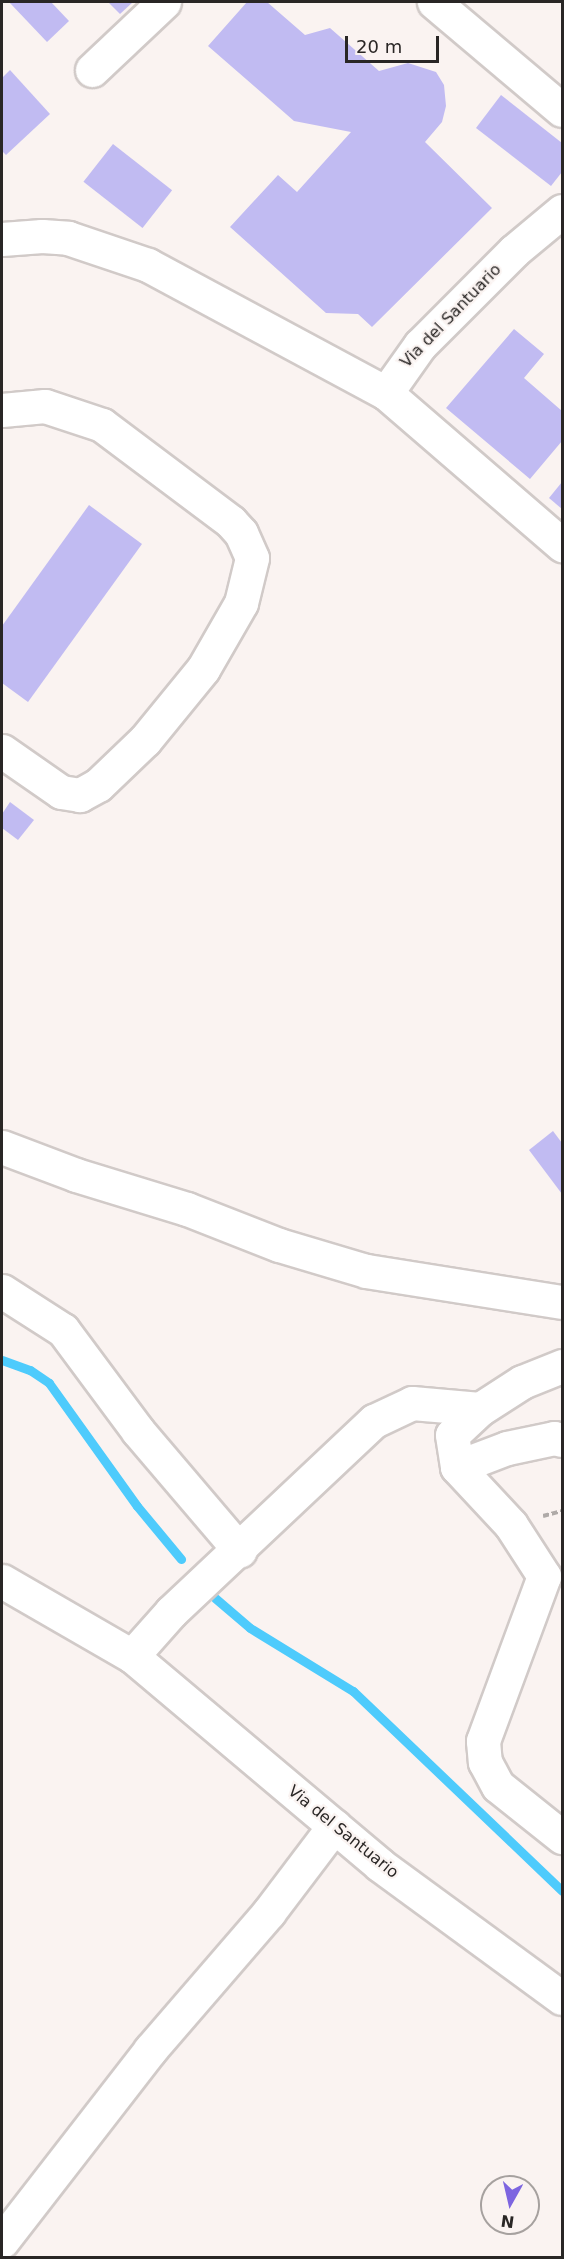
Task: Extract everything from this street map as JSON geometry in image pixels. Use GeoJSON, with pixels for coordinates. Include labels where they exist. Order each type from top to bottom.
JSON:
{"type":"FeatureCollection","features":[{"type":"Feature","properties":{"kind":"main road"},"geometry":{"type":"LineString","coordinates":[[92,70],[164,2]]}},
{"type":"Feature","properties":{"kind":"main road"},"geometry":{"type":"LineString","coordinates":[[434,2],[562,110]]}},
{"type":"Feature","properties":{"kind":"main road","name":"Via del Santuario"},"geometry":{"type":"LineString","coordinates":[[386,393],[420,345],[514,251],[562,211]]}},
{"type":"Feature","properties":{"kind":"main road"},"geometry":{"type":"LineString","coordinates":[[2,239],[42,236],[68,238],[148,265],[386,393],[562,545]]}},
{"type":"Feature","properties":{"kind":"main road"},"geometry":{"type":"LineString","coordinates":[[2,410],[45,406],[102,425],[231,522],[241,533],[252,558],[241,603],[203,669],[153,732],[98,785],[80,795],[61,792],[2,751]]}},
{"type":"Feature","properties":{"kind":"main road"},"geometry":{"type":"LineString","coordinates":[[2,1147],[76,1175],[187,1209],[279,1245],[366,1271],[562,1302]]}},
{"type":"Feature","properties":{"kind":"main road"},"geometry":{"type":"LineString","coordinates":[[2,1291],[63,1330],[138,1431],[240,1551]]}},
{"type":"Feature","properties":{"kind":"main road"},"geometry":{"type":"LineString","coordinates":[[562,1366],[522,1382],[480,1409],[452,1435],[457,1467],[511,1525],[544,1576],[483,1741],[485,1762],[498,1786],[562,1836]]}},
{"type":"Feature","properties":{"kind":"main road"},"geometry":{"type":"LineString","coordinates":[[132,1656],[171,1612],[240,1551],[374,1421],[412,1402],[480,1409]]}},
{"type":"Feature","properties":{"kind":"main road"},"geometry":{"type":"LineString","coordinates":[[457,1467],[507,1448],[554,1438],[562,1440]]}},
{"type":"Feature","properties":{"kind":"main road","name":"Via del Santuario"},"geometry":{"type":"LineString","coordinates":[[2,1581],[132,1656],[380,1865],[562,1998]]}},
{"type":"Feature","properties":{"kind":"main road"},"geometry":{"type":"LineString","coordinates":[[2,2241],[150,2050],[269,1912],[334,1826]]}},
{"type":"Feature","properties":{"kind":"building"},"geometry":{"type":"Polygon","coordinates":[[[9,2],[51,2],[69,21],[47,42],[9,2]]]}},
{"type":"Feature","properties":{"kind":"building"},"geometry":{"type":"Polygon","coordinates":[[[108,2],[133,2],[120,14],[108,2]]]}},
{"type":"Feature","properties":{"kind":"building"},"geometry":{"type":"Polygon","coordinates":[[[247,2],[267,2],[305,35],[330,28],[379,71],[408,63],[436,72],[444,85],[446,106],[442,122],[425,142],[492,208],[372,327],[358,314],[326,313],[230,227],[278,175],[297,192],[351,132],[294,121],[208,46],[247,2]]]}},
{"type":"Feature","properties":{"kind":"building"},"geometry":{"type":"Polygon","coordinates":[[[10,70],[50,114],[6,155],[2,151],[2,78],[10,70]]]}},
{"type":"Feature","properties":{"kind":"building"},"geometry":{"type":"Polygon","coordinates":[[[501,95],[562,143],[562,172],[551,186],[476,128],[501,95]]]}},
{"type":"Feature","properties":{"kind":"building"},"geometry":{"type":"Polygon","coordinates":[[[113,144],[172,190],[143,228],[83,182],[113,144]]]}},
{"type":"Feature","properties":{"kind":"building"},"geometry":{"type":"Polygon","coordinates":[[[514,329],[544,354],[524,378],[562,411],[562,441],[530,479],[446,408],[514,329]]]}},
{"type":"Feature","properties":{"kind":"building"},"geometry":{"type":"Polygon","coordinates":[[[562,482],[562,509],[549,498],[562,482]]]}},
{"type":"Feature","properties":{"kind":"building"},"geometry":{"type":"Polygon","coordinates":[[[89,505],[142,544],[28,702],[2,683],[2,626],[89,505]]]}},
{"type":"Feature","properties":{"kind":"building"},"geometry":{"type":"Polygon","coordinates":[[[10,802],[34,820],[18,840],[2,828],[2,814],[10,802]]]}},
{"type":"Feature","properties":{"kind":"building"},"geometry":{"type":"Polygon","coordinates":[[[553,1131],[562,1143],[562,1194],[529,1150],[553,1131]]]}},
{"type":"Feature","properties":{"kind":"waterway"},"geometry":{"type":"LineString","coordinates":[[2,1360],[30,1370],[49,1383],[137,1506],[181,1559]]}},
{"type":"Feature","properties":{"kind":"waterway"},"geometry":{"type":"LineString","coordinates":[[215,1598],[250,1628],[353,1691],[562,1891]]}}]}
